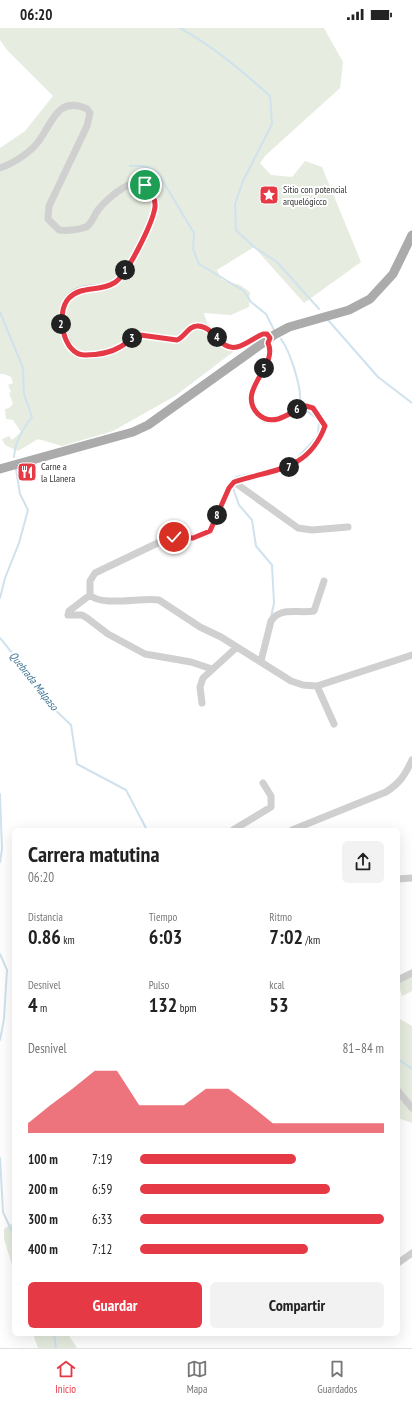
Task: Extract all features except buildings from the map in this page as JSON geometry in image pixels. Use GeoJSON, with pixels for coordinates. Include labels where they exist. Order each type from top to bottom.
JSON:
{"type":"FeatureCollection","features":[{"type":"Feature","properties":{"kind":"main road"},"geometry":{"type":"LineString","coordinates":[[0,469],[133,432],[148,424],[270,338],[289,327],[349,310],[370,299],[393,274],[412,235]]}},
{"type":"Feature","properties":{"kind":"street"},"geometry":{"type":"LineString","coordinates":[[0,168],[11,163],[38,143],[56,114],[62,108],[74,105],[87,109],[90,114],[89,119],[49,206],[48,219],[52,225],[58,230],[86,226],[93,220],[99,208],[127,184],[134,182],[145,185],[154,200],[155,207],[141,245],[120,278],[108,286],[82,289],[67,299],[62,308],[62,328],[74,352],[81,355],[87,355],[111,351],[124,345],[135,336],[140,335],[177,340],[192,326],[198,325],[211,330],[223,344],[228,346],[237,347],[263,334],[267,334],[270,338],[268,343],[271,349],[270,357],[250,398],[253,409],[260,417],[272,420],[278,419],[306,406],[313,408],[325,426],[317,442],[291,466],[280,471],[234,482],[229,488],[210,531],[193,538],[174,537],[166,539],[95,573],[90,581],[90,595]]}},
{"type":"Feature","properties":{"kind":"street"},"geometry":{"type":"LineString","coordinates":[[234,482],[298,528],[312,530],[348,527]]}},
{"type":"Feature","properties":{"kind":"street"},"geometry":{"type":"LineString","coordinates":[[261,661],[271,621],[274,616],[284,611],[314,611],[324,581]]}},
{"type":"Feature","properties":{"kind":"street"},"geometry":{"type":"LineString","coordinates":[[90,595],[96,599],[107,600],[151,598],[159,600],[200,627],[261,661],[291,681],[303,685],[317,686],[412,655]]}},
{"type":"Feature","properties":{"kind":"street"},"geometry":{"type":"LineString","coordinates":[[90,595],[69,611],[68,615],[82,615],[108,634],[145,654],[191,662],[212,670]]}},
{"type":"Feature","properties":{"kind":"street"},"geometry":{"type":"LineString","coordinates":[[202,703],[200,687],[201,682],[237,647]]}},
{"type":"Feature","properties":{"kind":"street"},"geometry":{"type":"LineString","coordinates":[[317,686],[334,724]]}},
{"type":"Feature","properties":{"kind":"street"},"geometry":{"type":"LineString","coordinates":[[297,828],[386,792],[396,786],[404,777],[412,760]]}},
{"type":"Feature","properties":{"kind":"street"},"geometry":{"type":"LineString","coordinates":[[236,828],[271,807],[271,796],[263,783]]}},
{"type":"Feature","properties":{"kind":"street"},"geometry":{"type":"LineString","coordinates":[[400,879],[412,878]]}},
{"type":"Feature","properties":{"kind":"street"},"geometry":{"type":"LineString","coordinates":[[400,979],[412,973]]}},
{"type":"Feature","properties":{"kind":"street"},"geometry":{"type":"LineString","coordinates":[[400,1093],[412,1108]]}},
{"type":"Feature","properties":{"kind":"street"},"geometry":{"type":"LineString","coordinates":[[400,1262],[412,1253]]}},
{"type":"Feature","properties":{"kind":"shaded area"},"geometry":{"type":"Polygon","coordinates":[[[0,28],[324,28],[343,62],[340,88],[266,155],[260,163],[271,175],[292,177],[305,161],[322,167],[361,262],[304,303],[254,247],[217,270],[222,280],[240,285],[250,292],[249,307],[231,315],[204,313],[207,323],[237,349],[175,396],[113,431],[62,446],[38,439],[18,451],[5,445],[2,439],[9,436],[12,440],[21,432],[13,420],[6,419],[5,409],[9,408],[13,404],[8,385],[13,383],[11,377],[0,374],[0,148],[25,131],[53,96],[7,50],[0,40],[0,28]]]}},
{"type":"Feature","properties":{"kind":"shaded area"},"geometry":{"type":"Polygon","coordinates":[[[412,977],[412,991],[402,996],[400,982],[412,977]]]}},
{"type":"Feature","properties":{"kind":"shaded area"},"geometry":{"type":"Polygon","coordinates":[[[400,1019],[412,1026],[412,1123],[400,1119],[400,1019]]]}},
{"type":"Feature","properties":{"kind":"shaded area"},"geometry":{"type":"Polygon","coordinates":[[[12,1223],[12,1265],[4,1239],[4,1229],[12,1223]]]}},
{"type":"Feature","properties":{"kind":"shaded area"},"geometry":{"type":"Polygon","coordinates":[[[34,1336],[69,1336],[77,1348],[38,1348],[34,1336]]]}},
{"type":"Feature","properties":{"kind":"waterway"},"geometry":{"type":"LineString","coordinates":[[180,28],[216,51],[270,96],[272,124],[243,181],[235,204],[236,230],[254,247],[277,262],[319,309]]}},
{"type":"Feature","properties":{"kind":"waterway"},"geometry":{"type":"LineString","coordinates":[[130,166],[145,166],[158,173],[194,233],[193,249],[199,264],[244,291],[251,302],[266,314],[274,330]]}},
{"type":"Feature","properties":{"kind":"waterway"},"geometry":{"type":"LineString","coordinates":[[0,312],[23,368],[24,394],[32,417],[20,436],[14,457]]}},
{"type":"Feature","properties":{"kind":"waterway"},"geometry":{"type":"LineString","coordinates":[[328,320],[378,377],[412,403]]}},
{"type":"Feature","properties":{"kind":"waterway"},"geometry":{"type":"LineString","coordinates":[[281,339],[295,370],[299,388],[300,403]]}},
{"type":"Feature","properties":{"kind":"waterway"},"geometry":{"type":"LineString","coordinates":[[304,409],[315,417]]}},
{"type":"Feature","properties":{"kind":"waterway"},"geometry":{"type":"LineString","coordinates":[[318,433],[319,422]]}},
{"type":"Feature","properties":{"kind":"waterway"},"geometry":{"type":"LineString","coordinates":[[299,456],[317,437]]}},
{"type":"Feature","properties":{"kind":"waterway"},"geometry":{"type":"LineString","coordinates":[[0,598],[5,578],[19,543],[28,510],[20,494],[16,469]]}},
{"type":"Feature","properties":{"kind":"waterway"},"geometry":{"type":"LineString","coordinates":[[236,477],[249,474]]}},
{"type":"Feature","properties":{"kind":"waterway"},"geometry":{"type":"LineString","coordinates":[[233,488],[239,505],[252,520],[256,546],[272,565],[274,603],[271,617]]}},
{"type":"Feature","properties":{"kind":"waterway","name":"Quebrada Malpaso"},"geometry":{"type":"LineString","coordinates":[[0,638],[37,684],[50,705],[71,725],[77,764],[126,790],[146,828]]}},
{"type":"Feature","properties":{"kind":"waterway"},"geometry":{"type":"LineString","coordinates":[[0,794],[2,849],[0,862]]}},
{"type":"Feature","properties":{"kind":"waterway"},"geometry":{"type":"LineString","coordinates":[[0,954],[7,970],[4,1019],[0,1040]]}},
{"type":"Feature","properties":{"kind":"waterway","name":"Quebrada Malpaso"},"geometry":{"type":"LineString","coordinates":[[400,1060],[412,1069]]}},
{"type":"Feature","properties":{"kind":"waterway"},"geometry":{"type":"LineString","coordinates":[[0,1158],[3,1212],[12,1232]]}},
{"type":"Feature","properties":{"kind":"waterway"},"geometry":{"type":"LineString","coordinates":[[54,1336],[56,1348]]}},
{"type":"Feature","properties":{"kind":"place","name":"Sitio con potencial arquelógicco"},"geometry":{"type":"Point","coordinates":[269,195]}},
{"type":"Feature","properties":{"kind":"place","name":"Carne a la Llanera"},"geometry":{"type":"Point","coordinates":[27,472]}},
{"type":"Feature","properties":{"kind":"route"},"geometry":{"type":"LineString","coordinates":[[145,185],[151,193],[155,207],[141,245],[120,278],[115,283],[102,288],[82,289],[74,293],[67,299],[62,308],[62,328],[74,352],[81,355],[87,355],[111,351],[124,345],[135,336],[140,335],[177,340],[180,339],[192,326],[198,325],[211,330],[223,344],[228,346],[237,347],[263,334],[267,334],[270,338],[268,343],[271,349],[270,357],[254,386],[250,398],[253,409],[260,417],[266,420],[272,420],[278,419],[306,406],[313,408],[325,426],[317,442],[302,458],[291,466],[280,471],[234,482],[229,488],[210,531],[204,535],[193,538],[183,539],[174,537]]}}]}
